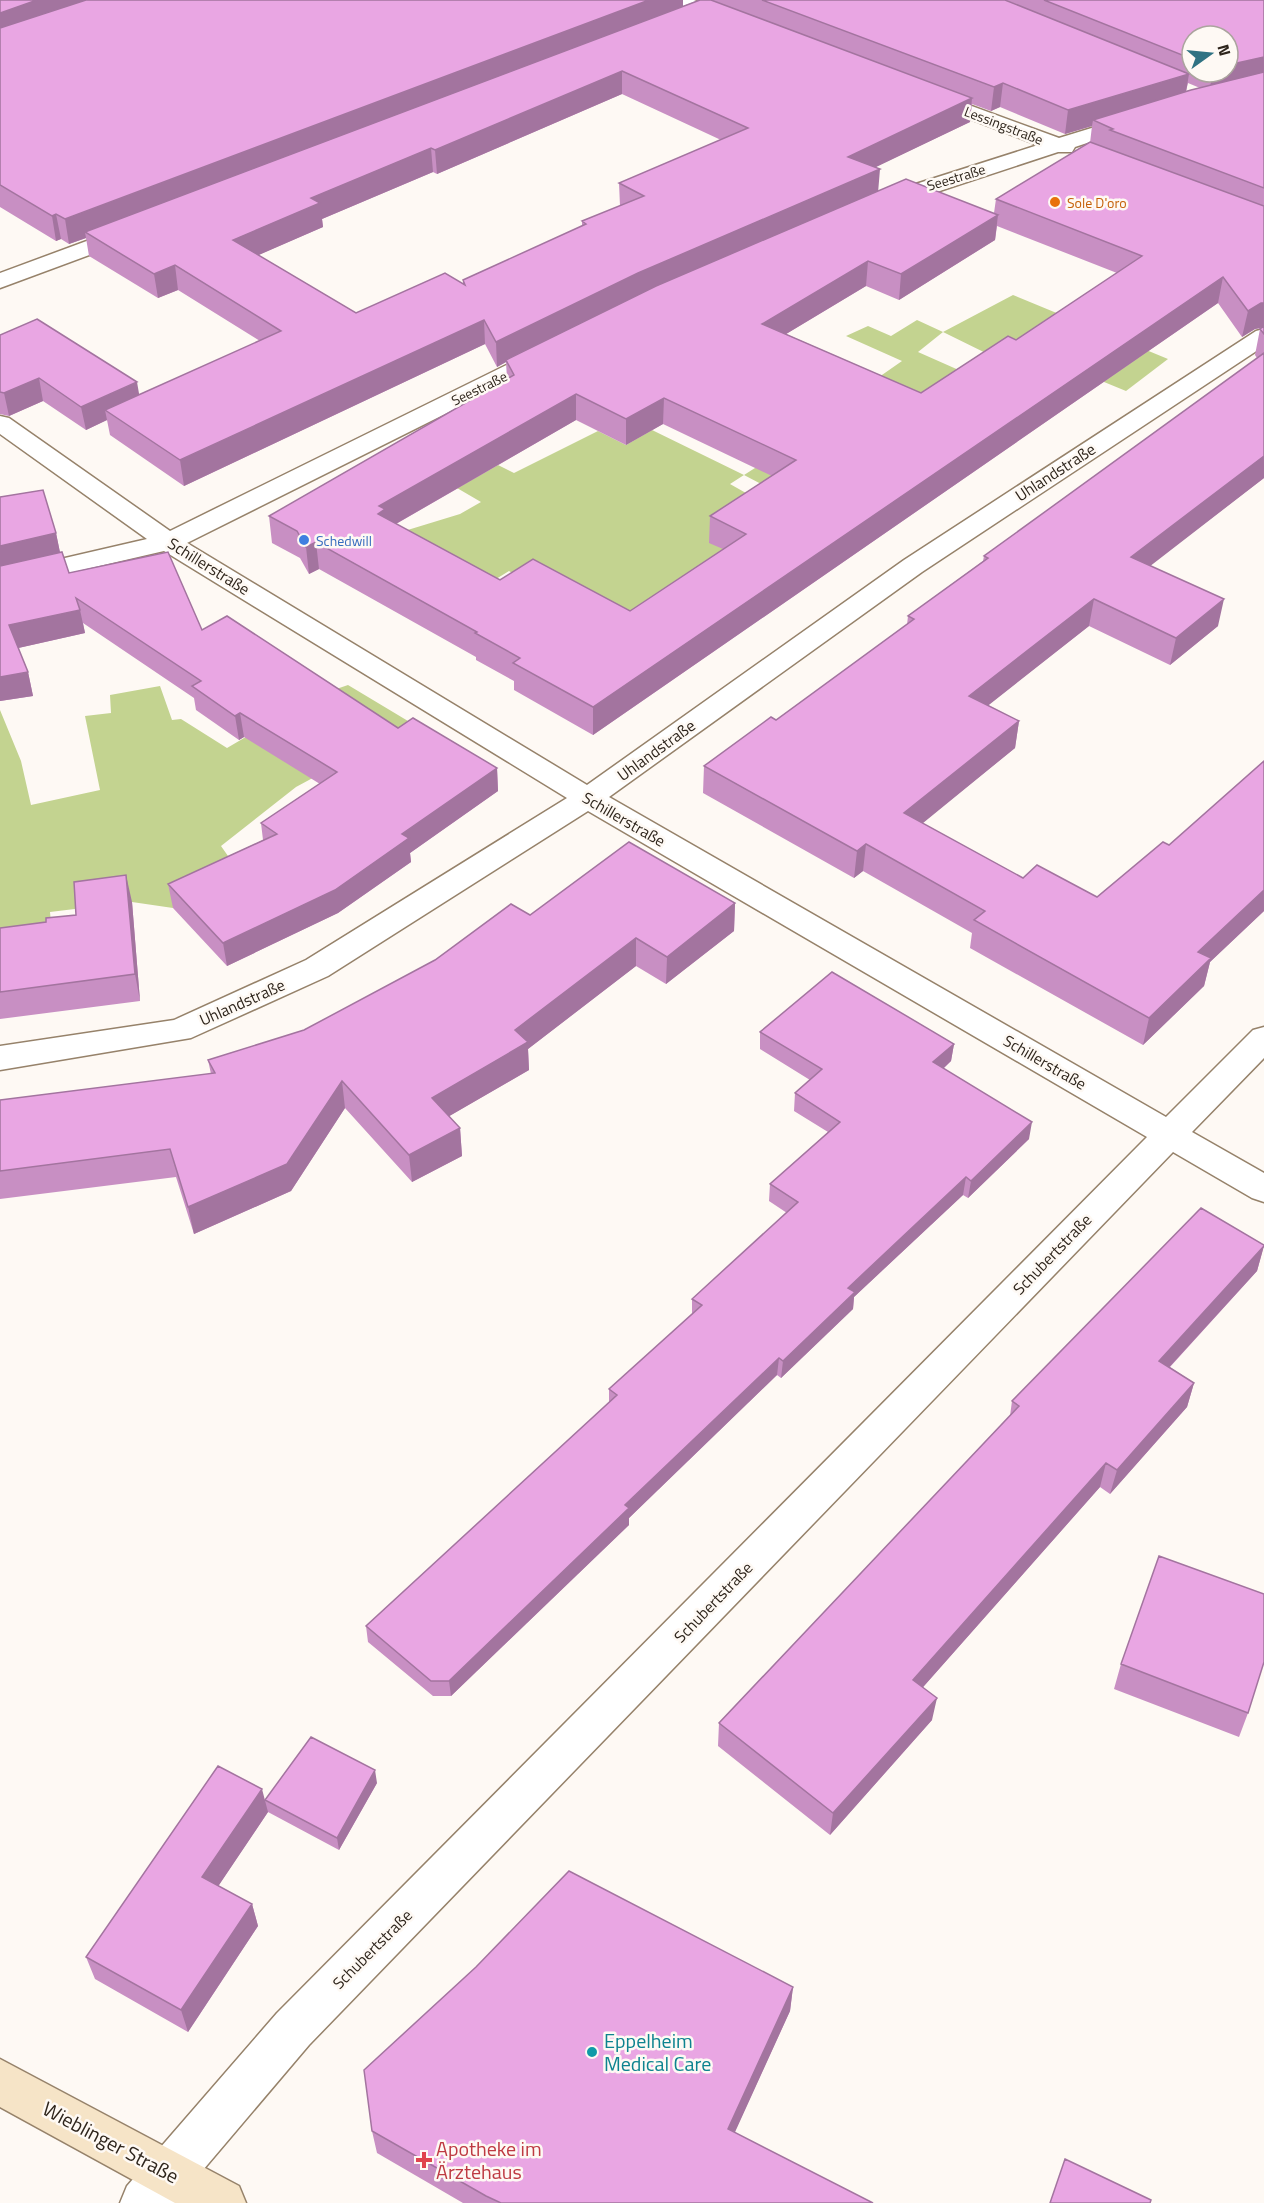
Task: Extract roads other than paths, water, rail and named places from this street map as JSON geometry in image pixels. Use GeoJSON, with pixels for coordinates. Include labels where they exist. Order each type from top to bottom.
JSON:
{"type":"FeatureCollection","features":[{"type":"Feature","properties":{"kind":"street"},"geometry":{"type":"LineString","coordinates":[[680,10],[705,11],[747,27]]}},
{"type":"Feature","properties":{"kind":"street","name":"Lessingstraße"},"geometry":{"type":"LineString","coordinates":[[907,88],[1090,158]]}},
{"type":"Feature","properties":{"kind":"street","name":"Seestraße"},"geometry":{"type":"LineString","coordinates":[[867,209],[899,195],[1158,114]]}},
{"type":"Feature","properties":{"kind":"street"},"geometry":{"type":"LineString","coordinates":[[0,281],[145,226]]}},
{"type":"Feature","properties":{"kind":"street","name":"Uhlandstraße"},"geometry":{"type":"LineString","coordinates":[[0,1058],[180,1030],[316,968],[588,798],[913,566],[1264,336]]}},
{"type":"Feature","properties":{"kind":"street","name":"Seestraße"},"geometry":{"type":"LineString","coordinates":[[0,580],[168,542],[562,346]]}},
{"type":"Feature","properties":{"kind":"street","name":"Schillerstraße"},"geometry":{"type":"LineString","coordinates":[[0,423],[168,542],[588,798],[1264,1189]]}},
{"type":"Feature","properties":{"kind":"street","name":"Schubertstraße"},"geometry":{"type":"LineString","coordinates":[[157,2189],[293,2030],[1264,1038]]}},
{"type":"Feature","properties":{"kind":"street","name":"Wieblinger Straße"},"geometry":{"type":"LineString","coordinates":[[0,2082],[157,2189],[222,2203]]}},
{"type":"Feature","properties":{"kind":"place","name":"Sole D'oro"},"geometry":{"type":"Point","coordinates":[1055,202]}},
{"type":"Feature","properties":{"kind":"place","name":"Schedwill"},"geometry":{"type":"Point","coordinates":[304,540]}},
{"type":"Feature","properties":{"kind":"place","name":"Eppelheim Medical Care"},"geometry":{"type":"Point","coordinates":[592,2052]}},
{"type":"Feature","properties":{"kind":"place","name":"Apotheke im Ärztehaus"},"geometry":{"type":"Point","coordinates":[424,2160]}}]}
